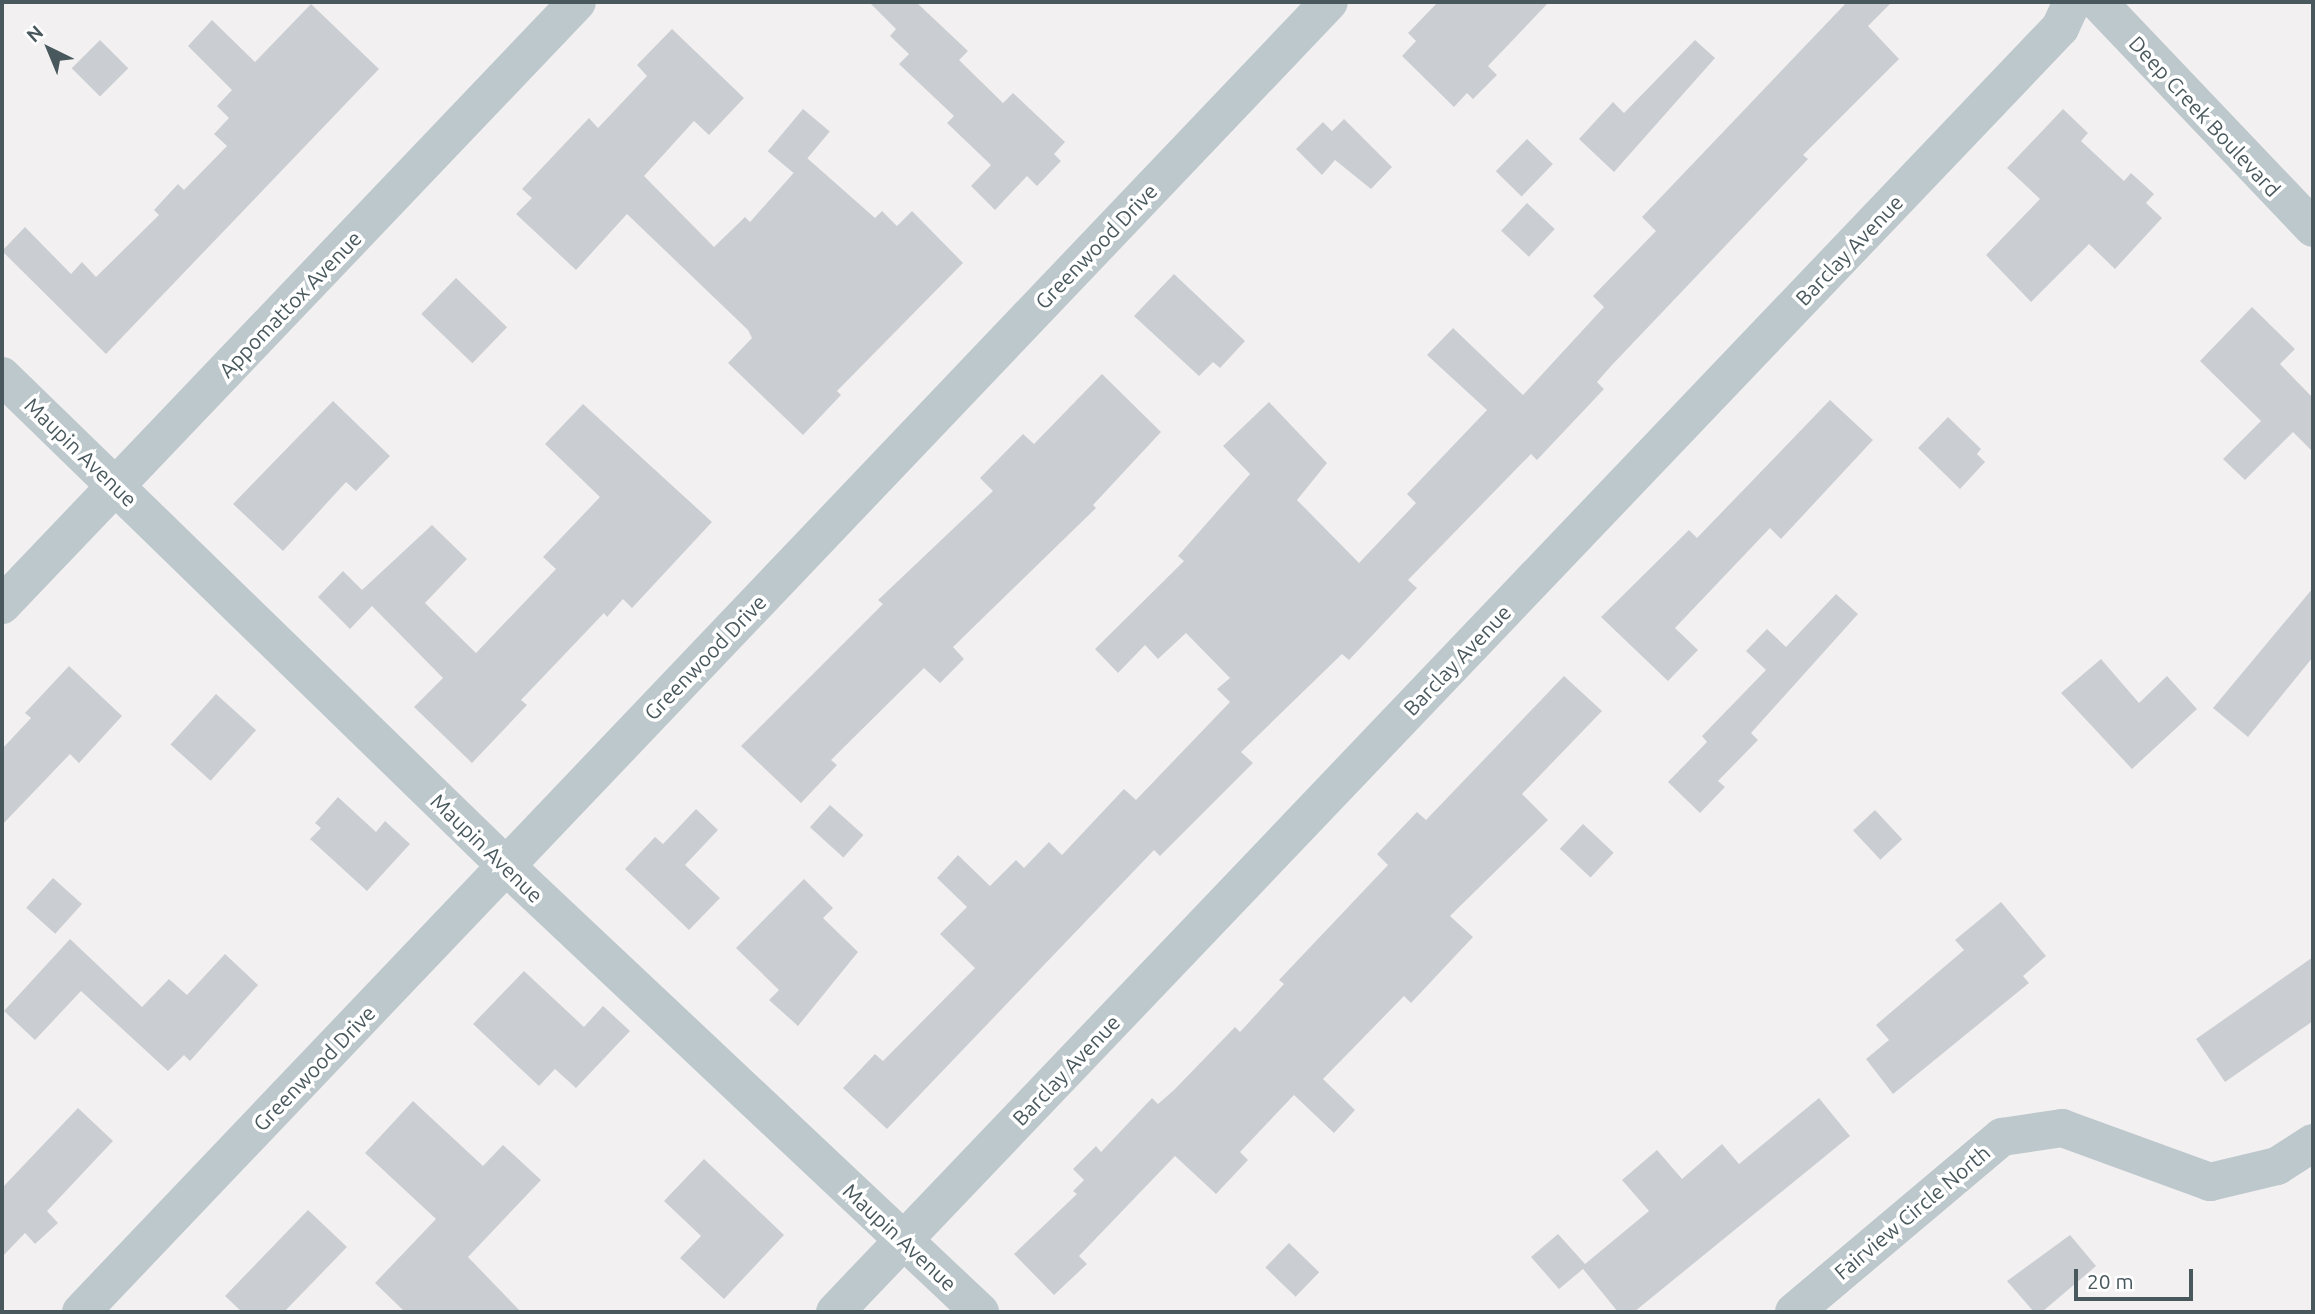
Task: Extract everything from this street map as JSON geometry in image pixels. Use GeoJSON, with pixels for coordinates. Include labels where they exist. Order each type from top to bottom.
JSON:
{"type":"FeatureCollection","features":[{"type":"Feature","properties":{"kind":"street","name":"Appomattox Avenue"},"geometry":{"type":"LineString","coordinates":[[2,605],[577,2]]}},
{"type":"Feature","properties":{"kind":"street","name":"Greenwood Drive"},"geometry":{"type":"LineString","coordinates":[[81,1312],[1329,2]]}},
{"type":"Feature","properties":{"kind":"street","name":"Barclay Avenue"},"geometry":{"type":"LineString","coordinates":[[835,1312],[2060,28],[2072,2]]}},
{"type":"Feature","properties":{"kind":"street","name":"Deep Creek Boulevard"},"geometry":{"type":"LineString","coordinates":[[2098,2],[2313,228]]}},
{"type":"Feature","properties":{"kind":"street","name":"Maupin Avenue"},"geometry":{"type":"LineString","coordinates":[[2,376],[506,866],[980,1312]]}},
{"type":"Feature","properties":{"kind":"street","name":"Fairview Circle North"},"geometry":{"type":"LineString","coordinates":[[1794,1312],[2002,1137],[2062,1128],[2210,1182],[2277,1166],[2313,1143]]}},
{"type":"Feature","properties":{"kind":"building"},"geometry":{"type":"Polygon","coordinates":[[[869,2],[916,2],[968,51],[959,60],[1003,103],[1013,93],[1065,142],[1054,154],[1061,161],[1037,186],[1027,176],[995,210],[971,186],[991,165],[947,123],[954,116],[899,64],[909,54],[890,36],[896,29],[869,2]]]}},
{"type":"Feature","properties":{"kind":"building"},"geometry":{"type":"Polygon","coordinates":[[[1438,2],[1549,2],[1488,66],[1497,75],[1473,99],[1467,93],[1454,107],[1402,56],[1416,41],[1408,33],[1438,2]]]}},
{"type":"Feature","properties":{"kind":"building"},"geometry":{"type":"Polygon","coordinates":[[[1847,2],[1892,2],[1868,26],[1899,59],[1803,155],[1808,159],[1612,365],[1597,382],[1604,389],[1537,460],[1531,454],[1408,580],[1417,588],[1349,660],[1342,654],[1241,752],[1253,763],[1160,856],[1154,850],[887,1129],[843,1088],[875,1054],[883,1061],[975,968],[940,934],[967,907],[937,878],[958,855],[990,886],[1016,860],[1024,868],[1049,842],[1062,855],[1124,789],[1136,800],[1230,702],[1217,689],[1230,678],[1186,633],[1158,659],[1145,645],[1118,673],[1095,649],[1184,561],[1178,556],[1250,474],[1223,446],[1269,402],[1327,463],[1297,500],[1359,563],[1416,503],[1407,494],[1487,410],[1427,355],[1453,328],[1523,395],[1604,307],[1593,296],[1656,231],[1642,217],[1847,2]]]}},
{"type":"Feature","properties":{"kind":"building"},"geometry":{"type":"Polygon","coordinates":[[[311,4],[379,69],[106,354],[2,251],[25,227],[71,274],[82,262],[96,277],[159,215],[154,210],[178,184],[184,190],[227,146],[214,134],[229,118],[217,106],[232,90],[188,46],[212,20],[255,62],[311,4]]]}},
{"type":"Feature","properties":{"kind":"building"},"geometry":{"type":"Polygon","coordinates":[[[672,29],[744,98],[709,135],[694,121],[644,176],[714,247],[745,217],[750,222],[807,158],[875,218],[882,211],[897,226],[912,211],[963,263],[837,391],[841,395],[803,435],[728,363],[752,338],[748,330],[627,214],[576,270],[516,214],[532,198],[522,189],[589,118],[598,128],[647,76],[637,65],[672,29]]]}},
{"type":"Feature","properties":{"kind":"building"},"geometry":{"type":"Polygon","coordinates":[[[100,40],[128,68],[100,97],[72,68],[100,40]]]}},
{"type":"Feature","properties":{"kind":"building"},"geometry":{"type":"Polygon","coordinates":[[[1695,40],[1715,58],[1614,172],[1579,139],[1613,102],[1624,113],[1695,40]]]}},
{"type":"Feature","properties":{"kind":"building"},"geometry":{"type":"Polygon","coordinates":[[[803,109],[830,131],[794,174],[768,151],[803,109]]]}},
{"type":"Feature","properties":{"kind":"building"},"geometry":{"type":"Polygon","coordinates":[[[2063,109],[2088,133],[2081,141],[2124,181],[2131,173],[2154,194],[2146,203],[2162,218],[2115,269],[2089,244],[2031,302],[1986,255],[2040,199],[2007,168],[2063,109]]]}},
{"type":"Feature","properties":{"kind":"building"},"geometry":{"type":"Polygon","coordinates":[[[1344,119],[1392,167],[1371,189],[1335,160],[1322,175],[1296,149],[1323,122],[1332,131],[1344,119]]]}},
{"type":"Feature","properties":{"kind":"building"},"geometry":{"type":"Polygon","coordinates":[[[1527,139],[1553,164],[1522,196],[1496,171],[1527,139]]]}},
{"type":"Feature","properties":{"kind":"building"},"geometry":{"type":"Polygon","coordinates":[[[1527,203],[1555,229],[1529,257],[1501,231],[1527,203]]]}},
{"type":"Feature","properties":{"kind":"building"},"geometry":{"type":"Polygon","coordinates":[[[1174,274],[1245,341],[1220,368],[1213,362],[1199,376],[1134,316],[1174,274]]]}},
{"type":"Feature","properties":{"kind":"building"},"geometry":{"type":"Polygon","coordinates":[[[456,278],[507,327],[472,363],[421,314],[456,278]]]}},
{"type":"Feature","properties":{"kind":"building"},"geometry":{"type":"Polygon","coordinates":[[[2252,307],[2295,349],[2280,364],[2313,398],[2313,452],[2293,432],[2245,480],[2223,459],[2261,421],[2200,361],[2252,307]]]}},
{"type":"Feature","properties":{"kind":"building"},"geometry":{"type":"Polygon","coordinates":[[[1102,374],[1161,432],[1093,505],[1096,508],[953,647],[964,659],[940,683],[924,668],[831,760],[837,765],[801,803],[741,746],[883,604],[878,600],[993,491],[980,478],[1023,434],[1034,444],[1102,374]]]}},
{"type":"Feature","properties":{"kind":"building"},"geometry":{"type":"Polygon","coordinates":[[[1830,400],[1873,440],[1781,539],[1770,528],[1675,628],[1698,650],[1668,681],[1601,617],[1689,530],[1697,538],[1830,400]]]}},
{"type":"Feature","properties":{"kind":"building"},"geometry":{"type":"Polygon","coordinates":[[[333,401],[390,456],[356,491],[346,482],[283,551],[233,504],[333,401]]]}},
{"type":"Feature","properties":{"kind":"building"},"geometry":{"type":"Polygon","coordinates":[[[583,404],[712,522],[632,608],[623,599],[607,617],[604,613],[521,700],[527,705],[472,763],[414,707],[443,678],[372,606],[350,629],[318,597],[343,571],[362,590],[432,525],[467,559],[425,603],[476,653],[556,569],[543,557],[600,497],[545,444],[583,404]]]}},
{"type":"Feature","properties":{"kind":"building"},"geometry":{"type":"Polygon","coordinates":[[[1948,417],[1981,449],[1977,454],[1985,462],[1960,489],[1918,448],[1948,417]]]}},
{"type":"Feature","properties":{"kind":"building"},"geometry":{"type":"Polygon","coordinates":[[[2313,588],[2313,657],[2248,737],[2213,708],[2313,588]]]}},
{"type":"Feature","properties":{"kind":"building"},"geometry":{"type":"Polygon","coordinates":[[[1836,594],[1858,614],[1751,733],[1758,740],[1718,781],[1725,787],[1700,813],[1668,782],[1707,742],[1702,736],[1766,670],[1746,651],[1767,629],[1786,647],[1836,594]]]}},
{"type":"Feature","properties":{"kind":"building"},"geometry":{"type":"Polygon","coordinates":[[[2101,659],[2139,703],[2167,676],[2197,709],[2132,769],[2061,693],[2101,659]]]}},
{"type":"Feature","properties":{"kind":"building"},"geometry":{"type":"Polygon","coordinates":[[[69,666],[122,716],[79,763],[70,754],[2,825],[2,749],[31,718],[25,713],[69,666]]]}},
{"type":"Feature","properties":{"kind":"building"},"geometry":{"type":"Polygon","coordinates":[[[1564,676],[1602,711],[1522,794],[1548,820],[1450,916],[1473,937],[1411,1003],[1404,996],[1323,1079],[1355,1110],[1334,1133],[1294,1095],[1240,1152],[1248,1160],[1216,1194],[1175,1156],[1079,1256],[1087,1264],[1054,1295],[1014,1254],[1077,1194],[1073,1191],[1084,1180],[1073,1169],[1096,1146],[1101,1152],[1152,1098],[1158,1104],[1174,1090],[1235,1027],[1240,1032],[1284,984],[1279,980],[1388,865],[1377,854],[1417,812],[1426,820],[1564,676]]]}},
{"type":"Feature","properties":{"kind":"building"},"geometry":{"type":"Polygon","coordinates":[[[216,694],[256,730],[211,781],[170,745],[216,694]]]}},
{"type":"Feature","properties":{"kind":"building"},"geometry":{"type":"Polygon","coordinates":[[[338,797],[376,832],[385,821],[410,844],[367,891],[310,839],[321,828],[315,823],[338,797]]]}},
{"type":"Feature","properties":{"kind":"building"},"geometry":{"type":"Polygon","coordinates":[[[830,805],[863,835],[843,857],[810,827],[830,805]]]}},
{"type":"Feature","properties":{"kind":"building"},"geometry":{"type":"Polygon","coordinates":[[[696,809],[718,830],[685,865],[720,898],[689,930],[625,869],[655,837],[663,844],[696,809]]]}},
{"type":"Feature","properties":{"kind":"building"},"geometry":{"type":"Polygon","coordinates":[[[1875,810],[1902,839],[1880,860],[1853,830],[1875,810]]]}},
{"type":"Feature","properties":{"kind":"building"},"geometry":{"type":"Polygon","coordinates":[[[1583,824],[1614,853],[1591,878],[1560,849],[1583,824]]]}},
{"type":"Feature","properties":{"kind":"building"},"geometry":{"type":"Polygon","coordinates":[[[53,878],[82,904],[55,934],[26,908],[53,878]]]}},
{"type":"Feature","properties":{"kind":"building"},"geometry":{"type":"Polygon","coordinates":[[[804,879],[833,908],[823,918],[858,952],[798,1026],[769,1000],[779,990],[736,948],[804,879]]]}},
{"type":"Feature","properties":{"kind":"building"},"geometry":{"type":"Polygon","coordinates":[[[2001,902],[2046,956],[2023,976],[2029,983],[1893,1094],[1866,1059],[1889,1040],[1876,1025],[1964,950],[1955,940],[2001,902]]]}},
{"type":"Feature","properties":{"kind":"building"},"geometry":{"type":"Polygon","coordinates":[[[70,939],[142,1007],[169,979],[187,995],[225,954],[258,985],[190,1061],[184,1055],[168,1071],[81,991],[35,1040],[4,1011],[70,939]]]}},
{"type":"Feature","properties":{"kind":"building"},"geometry":{"type":"Polygon","coordinates":[[[2313,957],[2313,1021],[2225,1082],[2196,1039],[2313,957]]]}},
{"type":"Feature","properties":{"kind":"building"},"geometry":{"type":"Polygon","coordinates":[[[524,971],[584,1027],[603,1006],[630,1031],[576,1088],[555,1069],[539,1086],[473,1024],[524,971]]]}},
{"type":"Feature","properties":{"kind":"building"},"geometry":{"type":"Polygon","coordinates":[[[1819,1098],[1850,1136],[1634,1312],[1618,1312],[1583,1269],[1559,1289],[1531,1257],[1558,1234],[1585,1264],[1649,1211],[1622,1180],[1657,1150],[1682,1179],[1722,1144],[1739,1164],[1819,1098]]]}},
{"type":"Feature","properties":{"kind":"building"},"geometry":{"type":"Polygon","coordinates":[[[413,1101],[483,1166],[503,1145],[541,1180],[468,1257],[521,1312],[405,1312],[375,1283],[436,1219],[365,1153],[413,1101]]]}},
{"type":"Feature","properties":{"kind":"building"},"geometry":{"type":"Polygon","coordinates":[[[78,1108],[113,1141],[47,1211],[58,1223],[35,1244],[25,1233],[2,1257],[2,1188],[78,1108]]]}},
{"type":"Feature","properties":{"kind":"building"},"geometry":{"type":"Polygon","coordinates":[[[704,1159],[784,1235],[724,1299],[680,1258],[701,1236],[664,1201],[704,1159]]]}},
{"type":"Feature","properties":{"kind":"building"},"geometry":{"type":"Polygon","coordinates":[[[308,1210],[347,1247],[284,1312],[242,1312],[225,1296],[308,1210]]]}},
{"type":"Feature","properties":{"kind":"building"},"geometry":{"type":"Polygon","coordinates":[[[2070,1235],[2096,1266],[2042,1312],[2034,1312],[2007,1281],[2070,1235]]]}},
{"type":"Feature","properties":{"kind":"building"},"geometry":{"type":"Polygon","coordinates":[[[1289,1243],[1319,1272],[1296,1297],[1265,1267],[1289,1243]]]}}]}
